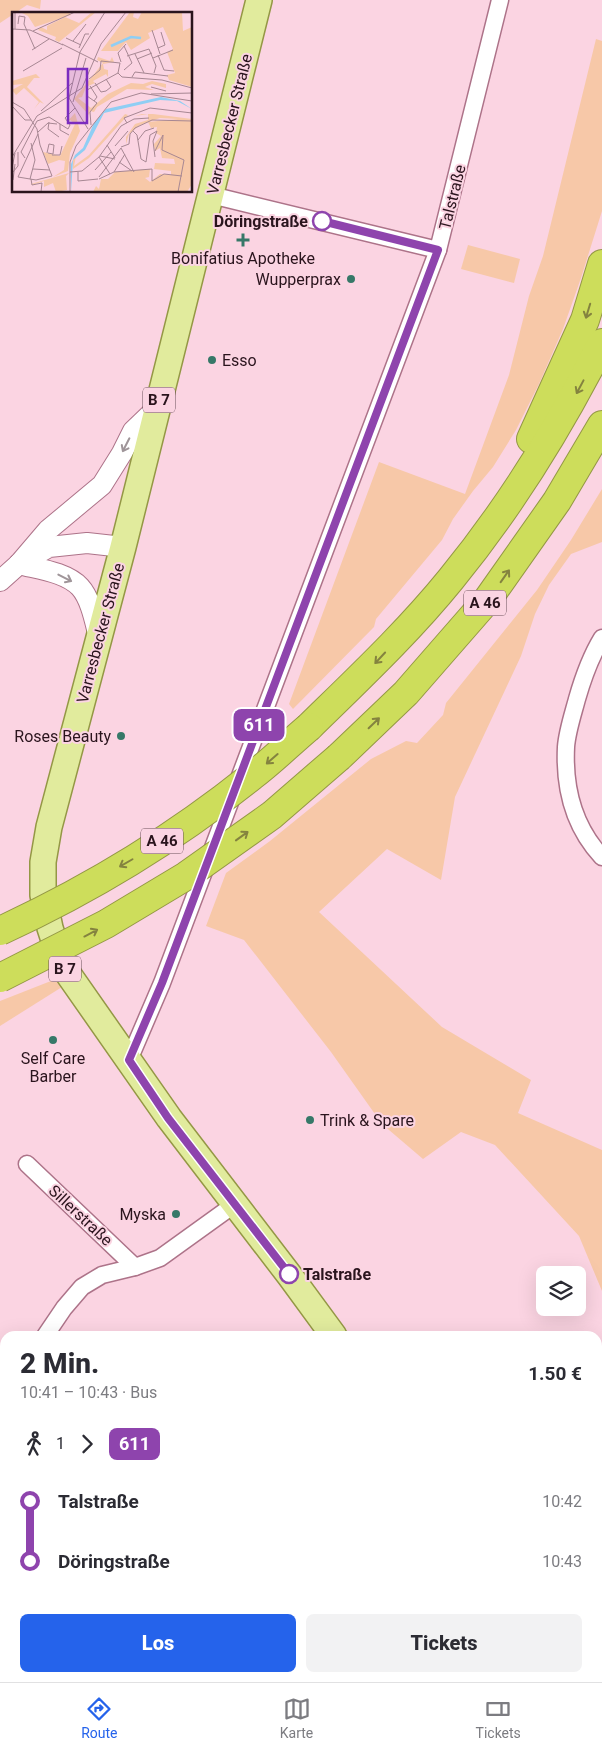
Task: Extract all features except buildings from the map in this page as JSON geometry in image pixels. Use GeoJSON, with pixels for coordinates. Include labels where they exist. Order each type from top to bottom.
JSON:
{"type":"FeatureCollection","features":[{"type":"Feature","properties":{"kind":"highway"},"geometry":{"type":"LineString","coordinates":[[413,622],[434,580],[486,516],[531,438],[585,320],[602,264]]}},
{"type":"Feature","properties":{"kind":"highway","name":"A 46"},"geometry":{"type":"LineString","coordinates":[[0,931],[86,887],[188,824],[252,776],[309,727],[373,665],[450,579],[499,516],[578,391],[602,343]]}},
{"type":"Feature","properties":{"kind":"highway","name":"A 46"},"geometry":{"type":"LineString","coordinates":[[0,978],[106,924],[178,882],[272,815],[339,757],[406,694],[488,599],[557,501],[602,425]]}},
{"type":"Feature","properties":{"kind":"main road","name":"Varresbecker Straße"},"geometry":{"type":"LineString","coordinates":[[259,0],[123,547],[49,827],[43,862],[43,895],[50,928],[62,965],[168,1118],[330,1331]]}},
{"type":"Feature","properties":{"kind":"street","name":"Talstraße"},"geometry":{"type":"LineString","coordinates":[[129,1060],[162,983],[438,250],[500,0]]}},
{"type":"Feature","properties":{"kind":"street"},"geometry":{"type":"LineString","coordinates":[[211,195],[438,250]]}},
{"type":"Feature","properties":{"kind":"street"},"geometry":{"type":"LineString","coordinates":[[0,581],[19,564],[48,530],[102,485],[122,453],[132,432],[157,408]]}},
{"type":"Feature","properties":{"kind":"street"},"geometry":{"type":"LineString","coordinates":[[19,564],[49,547],[87,543],[123,547]]}},
{"type":"Feature","properties":{"kind":"street"},"geometry":{"type":"LineString","coordinates":[[19,564],[63,576],[80,587],[88,602],[99,637]]}},
{"type":"Feature","properties":{"kind":"street"},"geometry":{"type":"LineString","coordinates":[[602,638],[582,682],[566,746],[567,784],[572,809],[591,846],[602,857]]}},
{"type":"Feature","properties":{"kind":"street","name":"Sillerstraße"},"geometry":{"type":"LineString","coordinates":[[27,1164],[135,1267]]}},
{"type":"Feature","properties":{"kind":"street","name":"Sillerstraße"},"geometry":{"type":"LineString","coordinates":[[48,1331],[64,1308],[82,1287],[102,1275],[135,1267],[160,1258],[235,1204]]}},
{"type":"Feature","properties":{"kind":"shaded area"},"geometry":{"type":"Polygon","coordinates":[[[0,0],[41,0],[40,9],[27,5],[16,12],[12,12],[12,15],[0,23],[0,0]]]}},
{"type":"Feature","properties":{"kind":"shaded area"},"geometry":{"type":"Polygon","coordinates":[[[596,39],[602,41],[602,211],[563,329],[539,384],[516,430],[493,467],[453,519],[442,540],[376,619],[374,627],[293,709],[289,704],[379,462],[465,494],[509,375],[529,296],[543,256],[596,39]]]}},
{"type":"Feature","properties":{"kind":"shaded area"},"geometry":{"type":"Polygon","coordinates":[[[468,245],[520,259],[514,283],[461,269],[468,245]]]}},
{"type":"Feature","properties":{"kind":"shaded area"},"geometry":{"type":"Polygon","coordinates":[[[602,489],[602,542],[571,554],[549,585],[535,614],[521,656],[455,797],[441,880],[387,849],[319,912],[442,1027],[531,1080],[518,1113],[602,1150],[602,1291],[579,1236],[495,1145],[461,1132],[423,1159],[382,1124],[331,1052],[244,940],[206,926],[226,873],[270,841],[371,759],[406,741],[417,743],[443,715],[446,703],[537,590],[571,540],[602,489]]]}},
{"type":"Feature","properties":{"kind":"shaded area"},"geometry":{"type":"Polygon","coordinates":[[[56,979],[62,987],[0,1026],[0,1001],[56,979]]]}},
{"type":"Feature","properties":{"kind":"bus line","name":"611"},"geometry":{"type":"LineString","coordinates":[[289,1274],[168,1118],[129,1060],[162,983],[438,250],[322,221]]}},
{"type":"Feature","properties":{"kind":"place","name":"Döringstraße"},"geometry":{"type":"Point","coordinates":[322,221]}},
{"type":"Feature","properties":{"kind":"place","name":"Bonifatius Apotheke"},"geometry":{"type":"Point","coordinates":[243,240]}},
{"type":"Feature","properties":{"kind":"place","name":"Wupperprax"},"geometry":{"type":"Point","coordinates":[351,279]}},
{"type":"Feature","properties":{"kind":"place","name":"Esso"},"geometry":{"type":"Point","coordinates":[212,360]}},
{"type":"Feature","properties":{"kind":"place","name":"Roses Beauty"},"geometry":{"type":"Point","coordinates":[121,736]}},
{"type":"Feature","properties":{"kind":"place","name":"Self Care Barber"},"geometry":{"type":"Point","coordinates":[53,1040]}},
{"type":"Feature","properties":{"kind":"place","name":"Trink & Spare"},"geometry":{"type":"Point","coordinates":[310,1120]}},
{"type":"Feature","properties":{"kind":"place","name":"Myska"},"geometry":{"type":"Point","coordinates":[176,1214]}},
{"type":"Feature","properties":{"kind":"place","name":"Talstraße"},"geometry":{"type":"Point","coordinates":[289,1274]}}]}
